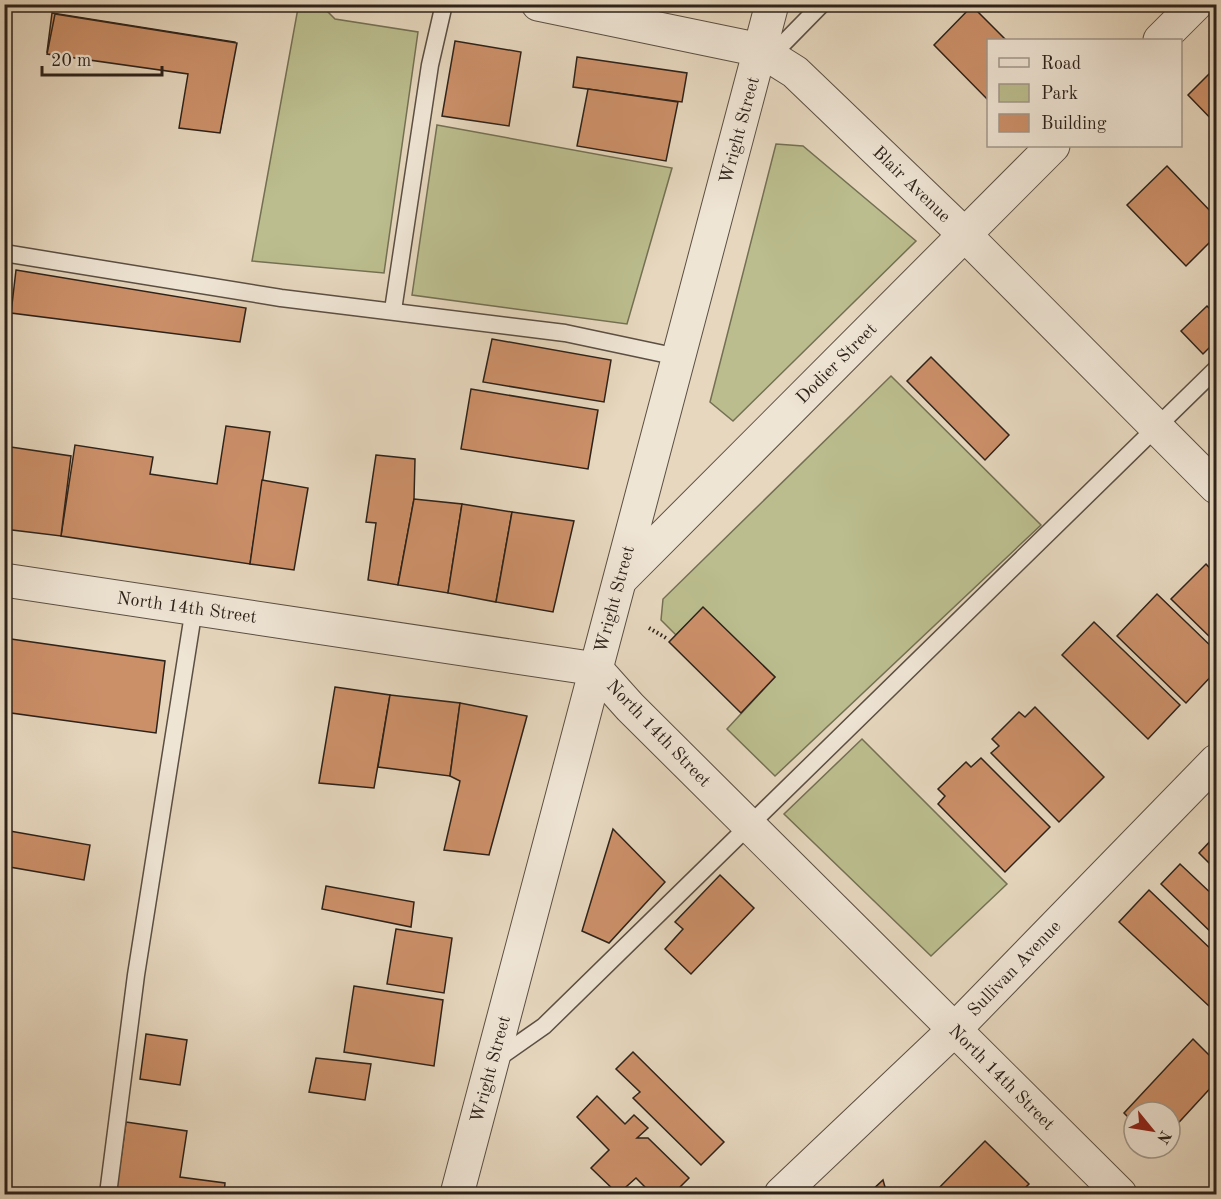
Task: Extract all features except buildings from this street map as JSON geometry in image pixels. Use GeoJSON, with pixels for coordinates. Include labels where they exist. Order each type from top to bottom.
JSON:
{"type":"FeatureCollection","features":[{"type":"Feature","properties":{"kind":"street","name":"Blair Avenue"},"geometry":{"type":"LineString","coordinates":[[538,4],[765,53],[795,72],[823,96],[964,234],[1216,487]]}},
{"type":"Feature","properties":{"kind":"street","name":"Wright Street"},"geometry":{"type":"LineString","coordinates":[[457,1194],[678,357],[765,53],[772,4]]}},
{"type":"Feature","properties":{"kind":"street"},"geometry":{"type":"LineString","coordinates":[[1161,39],[1196,4]]}},
{"type":"Feature","properties":{"kind":"street","name":"Dodier Street"},"geometry":{"type":"LineString","coordinates":[[619,580],[1052,147]]}},
{"type":"Feature","properties":{"kind":"street","name":"North 14th Street"},"geometry":{"type":"LineString","coordinates":[[4,580],[596,669],[1120,1194]]}},
{"type":"Feature","properties":{"kind":"street","name":"Sullivan Avenue"},"geometry":{"type":"LineString","coordinates":[[781,1194],[955,1029],[1216,761]]}},
{"type":"Feature","properties":{"kind":"lane"},"geometry":{"type":"LineString","coordinates":[[393,310],[430,65],[444,4]]}},
{"type":"Feature","properties":{"kind":"lane"},"geometry":{"type":"LineString","coordinates":[[765,53],[822,4]]}},
{"type":"Feature","properties":{"kind":"lane"},"geometry":{"type":"LineString","coordinates":[[4,253],[281,298],[565,333],[678,357]]}},
{"type":"Feature","properties":{"kind":"lane"},"geometry":{"type":"LineString","coordinates":[[491,1064],[544,1026],[1216,369]]}},
{"type":"Feature","properties":{"kind":"lane"},"geometry":{"type":"LineString","coordinates":[[108,1194],[136,975],[194,608]]}},
{"type":"Feature","properties":{"kind":"path"},"geometry":{"type":"LineString","coordinates":[[649,628],[666,638]]}},
{"type":"Feature","properties":{"kind":"green space"},"geometry":{"type":"Polygon","coordinates":[[[298,8],[327,11],[335,19],[418,32],[384,273],[252,261],[298,8]]]}},
{"type":"Feature","properties":{"kind":"green space"},"geometry":{"type":"Polygon","coordinates":[[[437,125],[672,168],[627,324],[412,295],[437,125]]]}},
{"type":"Feature","properties":{"kind":"green space"},"geometry":{"type":"Polygon","coordinates":[[[776,144],[803,146],[916,241],[733,421],[710,402],[776,144]]]}},
{"type":"Feature","properties":{"kind":"green space"},"geometry":{"type":"Polygon","coordinates":[[[891,376],[1041,525],[775,776],[727,729],[775,677],[703,608],[676,635],[661,620],[663,599],[891,376]]]}},
{"type":"Feature","properties":{"kind":"green space"},"geometry":{"type":"Polygon","coordinates":[[[862,739],[1007,884],[931,956],[784,814],[862,739]]]}}]}
